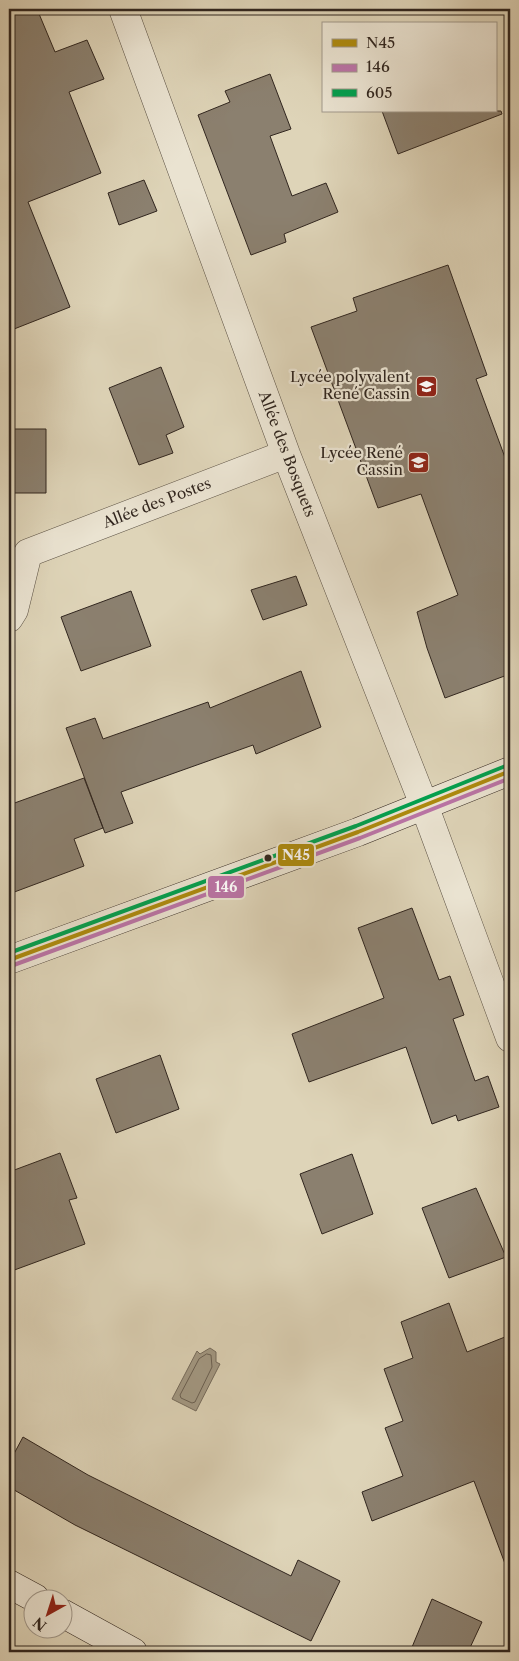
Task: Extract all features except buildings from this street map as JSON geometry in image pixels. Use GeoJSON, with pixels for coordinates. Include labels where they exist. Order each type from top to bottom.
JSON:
{"type":"FeatureCollection","features":[{"type":"Feature","properties":{"kind":"street","name":"Allée des Bosquets"},"geometry":{"type":"LineString","coordinates":[[122,9],[286,454],[424,805],[510,1038]]}},
{"type":"Feature","properties":{"kind":"street","name":"Allée des Postes"},"geometry":{"type":"LineString","coordinates":[[18,551],[286,454]]}},
{"type":"Feature","properties":{"kind":"street"},"geometry":{"type":"LineString","coordinates":[[9,618],[14,610],[18,551]]}},
{"type":"Feature","properties":{"kind":"street"},"geometry":{"type":"LineString","coordinates":[[9,960],[510,771]]}},
{"type":"Feature","properties":{"kind":"street"},"geometry":{"type":"LineString","coordinates":[[9,1584],[22,1591]]}},
{"type":"Feature","properties":{"kind":"street"},"geometry":{"type":"LineString","coordinates":[[72,1619],[134,1652]]}},
{"type":"Feature","properties":{"kind":"water"},"geometry":{"type":"Polygon","coordinates":[[[210,1348],[216,1352],[216,1362],[220,1364],[196,1411],[172,1399],[197,1351],[200,1354],[210,1348]]]}},
{"type":"Feature","properties":{"kind":"transit line","name":"605"},"geometry":{"type":"LineString","coordinates":[[9,953],[356,826],[508,765]]}},
{"type":"Feature","properties":{"kind":"transit line","name":"N45"},"geometry":{"type":"LineString","coordinates":[[9,960],[358,832],[510,771]]}},
{"type":"Feature","properties":{"kind":"transit line","name":"146"},"geometry":{"type":"LineString","coordinates":[[11,966],[360,838],[510,778]]}},
{"type":"Feature","properties":{"kind":"place","name":"Lycée polyvalent René Cassin"},"geometry":{"type":"Point","coordinates":[426,386]}},
{"type":"Feature","properties":{"kind":"place","name":"Lycée René Cassin"},"geometry":{"type":"Point","coordinates":[419,462]}}]}
